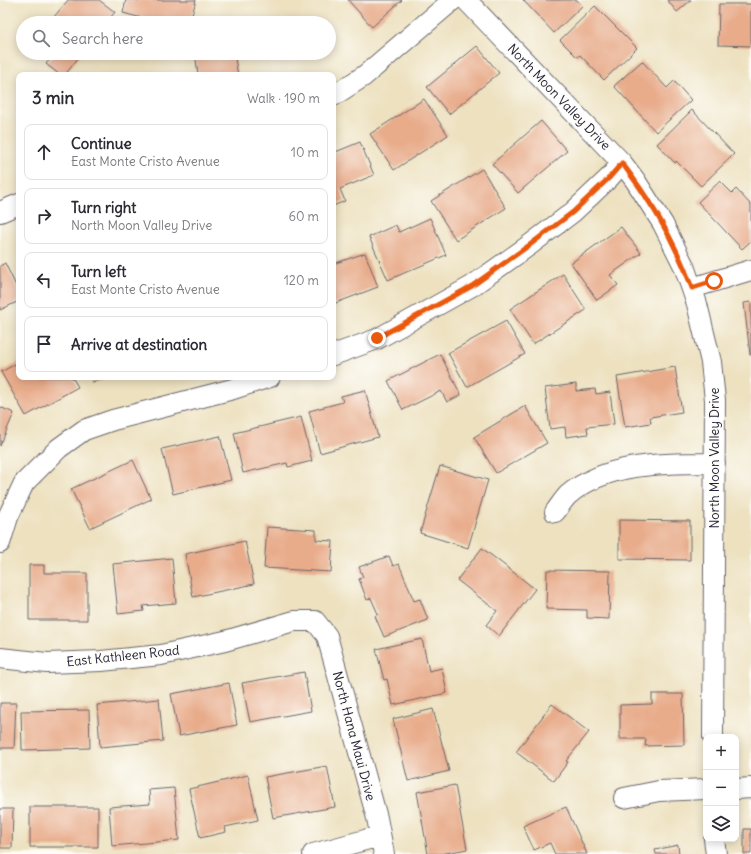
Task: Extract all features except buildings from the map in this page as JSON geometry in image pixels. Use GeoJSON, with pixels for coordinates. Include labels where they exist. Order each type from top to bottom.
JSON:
{"type":"FeatureCollection","features":[{"type":"Feature","properties":{"kind":"street"},"geometry":{"type":"LineString","coordinates":[[336,94],[364,76],[453,0]]}},
{"type":"Feature","properties":{"kind":"street","name":"North Moon Valley Drive"},"geometry":{"type":"LineString","coordinates":[[466,0],[622,163],[635,180],[663,224],[684,266],[692,288],[711,362],[715,400],[713,734]]}},
{"type":"Feature","properties":{"kind":"street"},"geometry":{"type":"LineString","coordinates":[[336,354],[377,338],[472,286],[573,212],[609,178],[622,163]]}},
{"type":"Feature","properties":{"kind":"street"},"geometry":{"type":"LineString","coordinates":[[0,212],[16,205]]}},
{"type":"Feature","properties":{"kind":"street"},"geometry":{"type":"LineString","coordinates":[[692,288],[751,270]]}},
{"type":"Feature","properties":{"kind":"street"},"geometry":{"type":"LineString","coordinates":[[0,543],[8,517],[24,483],[59,448],[84,430],[113,420],[233,389],[261,380]]}},
{"type":"Feature","properties":{"kind":"street"},"geometry":{"type":"LineString","coordinates":[[555,512],[567,496],[594,478],[624,469],[664,464],[715,463]]}},
{"type":"Feature","properties":{"kind":"street","name":"East Kathleen Road"},"geometry":{"type":"LineString","coordinates":[[0,658],[47,663],[101,661],[161,655],[225,641],[294,621],[315,622]]}},
{"type":"Feature","properties":{"kind":"street","name":"North Hana Maui Drive"},"geometry":{"type":"LineString","coordinates":[[315,622],[327,636],[375,811],[382,845]]}},
{"type":"Feature","properties":{"kind":"street"},"geometry":{"type":"LineString","coordinates":[[739,789],[751,788]]}},
{"type":"Feature","properties":{"kind":"street"},"geometry":{"type":"LineString","coordinates":[[624,798],[659,791],[703,789]]}},
{"type":"Feature","properties":{"kind":"street"},"geometry":{"type":"LineString","coordinates":[[714,842],[716,854]]}},
{"type":"Feature","properties":{"kind":"street"},"geometry":{"type":"LineString","coordinates":[[314,854],[382,845]]}},
{"type":"Feature","properties":{"kind":"route"},"geometry":{"type":"LineString","coordinates":[[377,338],[472,286],[531,244],[573,212],[609,178],[622,163],[635,180],[663,224],[684,266],[692,288],[714,281]]}}]}
